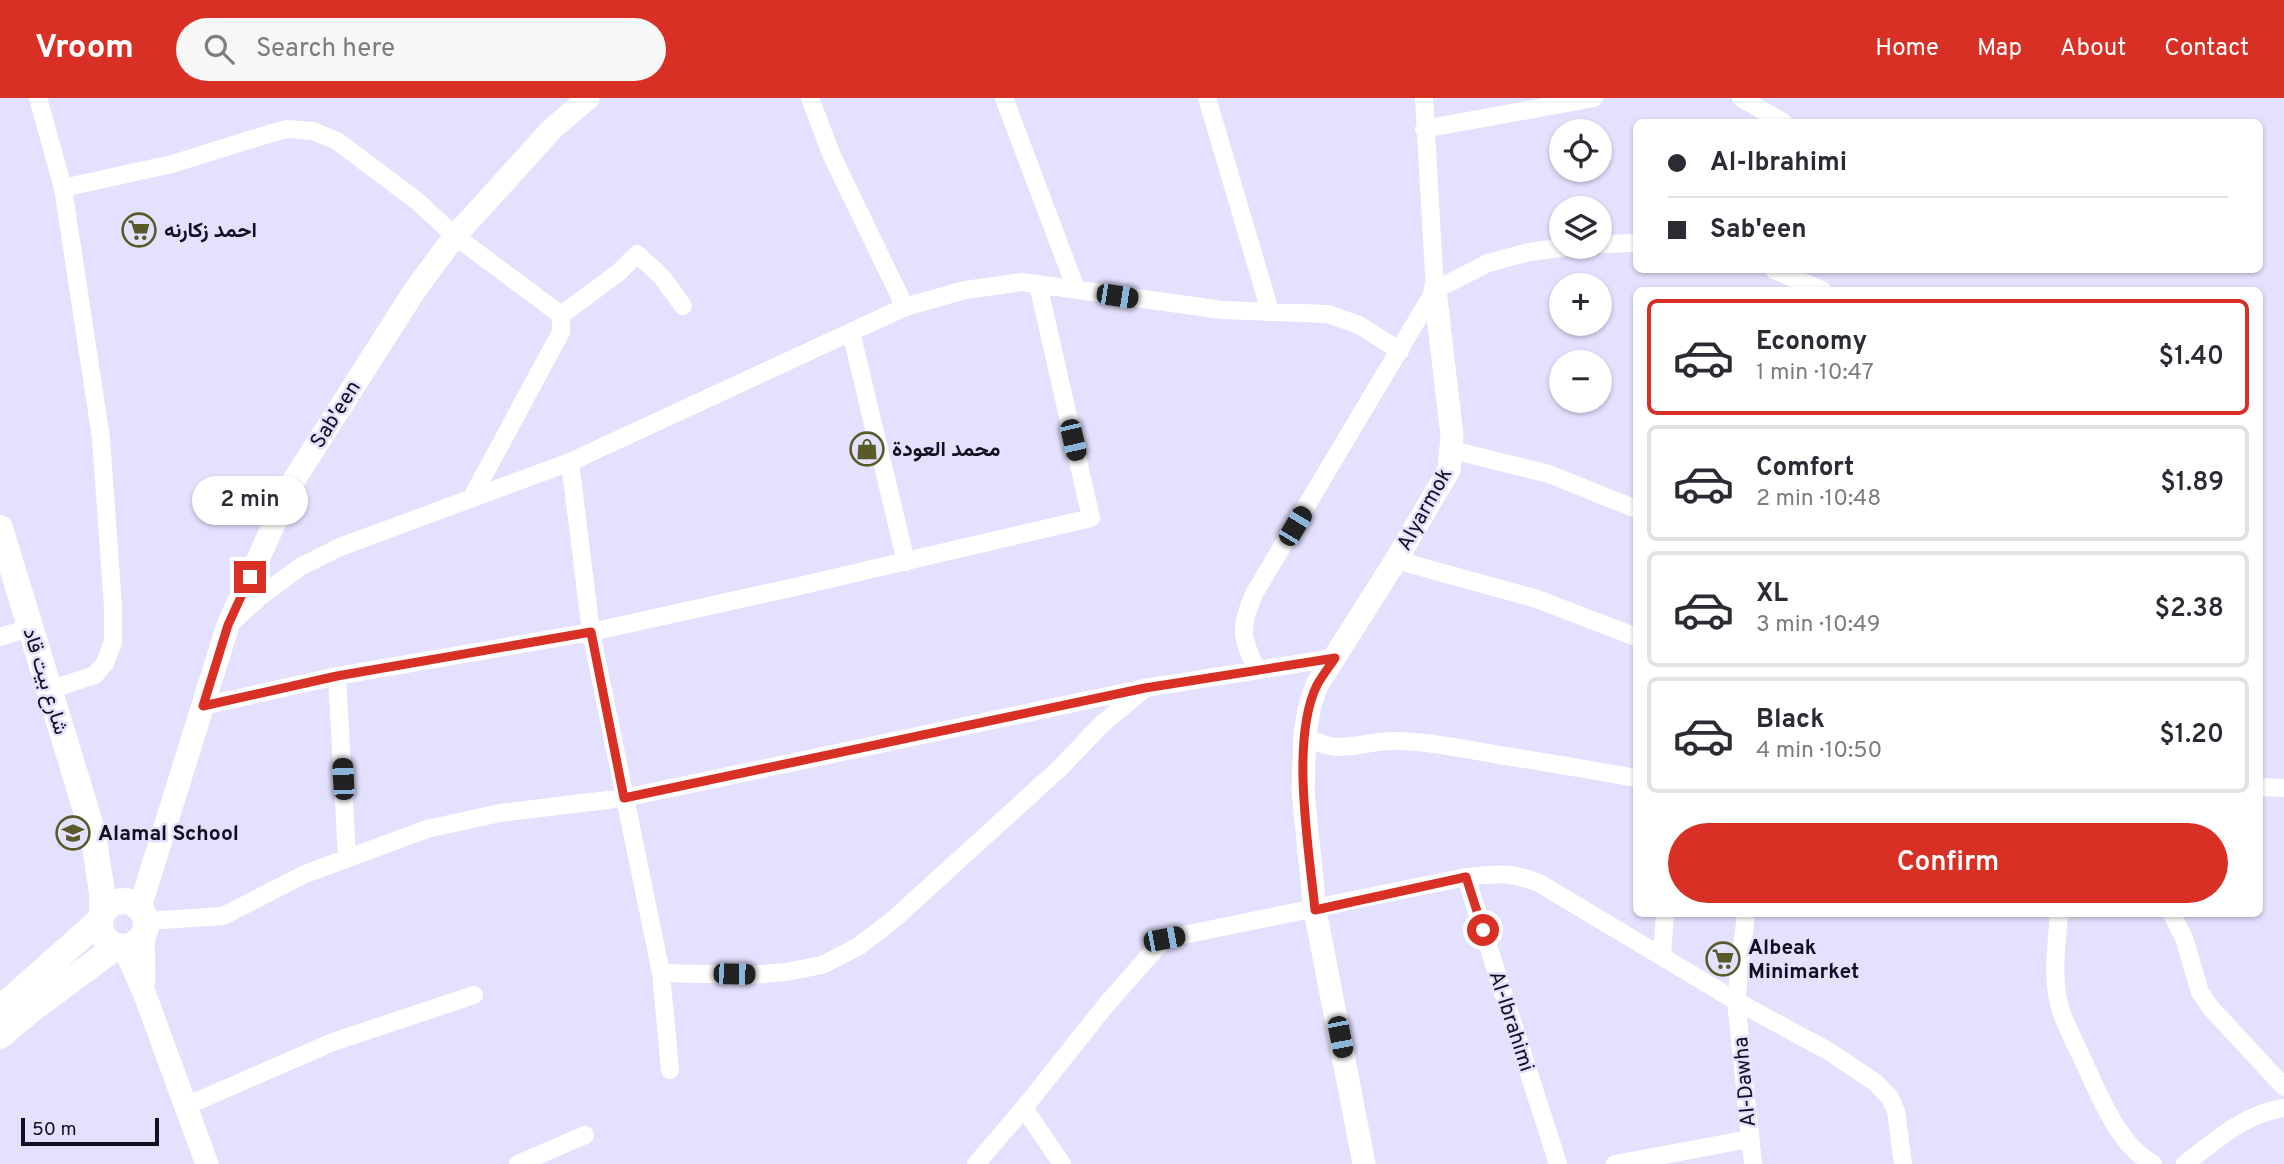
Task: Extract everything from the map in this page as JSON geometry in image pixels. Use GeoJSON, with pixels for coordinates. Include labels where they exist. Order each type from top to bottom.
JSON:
{"type":"FeatureCollection","features":[{"type":"Feature","properties":{"kind":"main road","name":"شارع بيت قاد"},"geometry":{"type":"LineString","coordinates":[[0,527],[93,833],[125,924]]}},
{"type":"Feature","properties":{"kind":"main road"},"geometry":{"type":"LineString","coordinates":[[0,1009],[125,924]]}},
{"type":"Feature","properties":{"kind":"main road"},"geometry":{"type":"LineString","coordinates":[[0,1036],[125,924]]}},
{"type":"Feature","properties":{"kind":"street"},"geometry":{"type":"LineString","coordinates":[[38,98],[63,188],[101,438],[113,607],[113,642],[105,663],[95,675],[49,690]]}},
{"type":"Feature","properties":{"kind":"street","name":"Sab'een"},"geometry":{"type":"LineString","coordinates":[[125,924],[203,706],[228,625],[294,480],[415,290],[456,236],[552,129],[589,98]]}},
{"type":"Feature","properties":{"kind":"street"},"geometry":{"type":"LineString","coordinates":[[810,98],[832,156],[905,307]]}},
{"type":"Feature","properties":{"kind":"street"},"geometry":{"type":"LineString","coordinates":[[1004,98],[1076,289]]}},
{"type":"Feature","properties":{"kind":"street"},"geometry":{"type":"LineString","coordinates":[[1206,98],[1270,311]]}},
{"type":"Feature","properties":{"kind":"street","name":"Alyarmok"},"geometry":{"type":"LineString","coordinates":[[1364,1164],[1315,910],[1303,792],[1305,736],[1310,705],[1317,685],[1449,470],[1452,436],[1435,290],[1424,98]]}},
{"type":"Feature","properties":{"kind":"street"},"geometry":{"type":"LineString","coordinates":[[1424,129],[1594,98]]}},
{"type":"Feature","properties":{"kind":"street"},"geometry":{"type":"LineString","coordinates":[[1741,98],[1778,119]]}},
{"type":"Feature","properties":{"kind":"street"},"geometry":{"type":"LineString","coordinates":[[63,188],[135,174],[275,132],[301,129],[313,131],[337,141],[561,315]]}},
{"type":"Feature","properties":{"kind":"street"},"geometry":{"type":"LineString","coordinates":[[1612,244],[1633,243]]}},
{"type":"Feature","properties":{"kind":"street"},"geometry":{"type":"LineString","coordinates":[[1257,670],[1246,650],[1243,635],[1244,617],[1255,592],[1435,290],[1488,263],[1549,249]]}},
{"type":"Feature","properties":{"kind":"street"},"geometry":{"type":"LineString","coordinates":[[561,315],[618,272],[637,254],[662,277],[682,306]]}},
{"type":"Feature","properties":{"kind":"street"},"geometry":{"type":"LineString","coordinates":[[1781,273],[1815,287]]}},
{"type":"Feature","properties":{"kind":"street"},"geometry":{"type":"LineString","coordinates":[[228,625],[300,567],[340,547],[570,462],[905,307],[965,290],[1022,282],[1222,310],[1328,314],[1345,318],[1400,351]]}},
{"type":"Feature","properties":{"kind":"street"},"geometry":{"type":"LineString","coordinates":[[203,706],[337,676],[591,632],[1091,518],[1038,284]]}},
{"type":"Feature","properties":{"kind":"street"},"geometry":{"type":"LineString","coordinates":[[471,499],[561,332],[561,315]]}},
{"type":"Feature","properties":{"kind":"street"},"geometry":{"type":"LineString","coordinates":[[851,332],[906,562]]}},
{"type":"Feature","properties":{"kind":"street"},"geometry":{"type":"LineString","coordinates":[[1452,450],[1549,474],[1633,508]]}},
{"type":"Feature","properties":{"kind":"street"},"geometry":{"type":"LineString","coordinates":[[570,462],[591,632],[661,973],[670,1070]]}},
{"type":"Feature","properties":{"kind":"street"},"geometry":{"type":"LineString","coordinates":[[1396,560],[1537,599],[1633,636]]}},
{"type":"Feature","properties":{"kind":"street"},"geometry":{"type":"LineString","coordinates":[[0,637],[29,628]]}},
{"type":"Feature","properties":{"kind":"street"},"geometry":{"type":"LineString","coordinates":[[207,1164],[145,995],[125,924],[223,916],[305,874],[427,829],[500,813],[624,798],[1145,688],[1335,658]]}},
{"type":"Feature","properties":{"kind":"street"},"geometry":{"type":"LineString","coordinates":[[337,676],[347,857]]}},
{"type":"Feature","properties":{"kind":"street"},"geometry":{"type":"LineString","coordinates":[[661,973],[751,975],[786,972],[822,965],[859,946],[894,919],[1060,768],[1101,725],[1145,688]]}},
{"type":"Feature","properties":{"kind":"street"},"geometry":{"type":"LineString","coordinates":[[1305,736],[1322,746],[1339,749],[1399,741],[1471,750],[1633,777]]}},
{"type":"Feature","properties":{"kind":"street"},"geometry":{"type":"LineString","coordinates":[[2263,787],[2284,788]]}},
{"type":"Feature","properties":{"kind":"street"},"geometry":{"type":"LineString","coordinates":[[976,1164],[1106,1005],[1164,939],[1466,877],[1518,874],[1539,883],[1736,1001],[1830,1052],[1876,1083],[1890,1098],[1896,1111],[1903,1164]]}},
{"type":"Feature","properties":{"kind":"street","name":"Al-Ibrahimi"},"geometry":{"type":"LineString","coordinates":[[1466,877],[1558,1164]]}},
{"type":"Feature","properties":{"kind":"street"},"geometry":{"type":"LineString","coordinates":[[1662,955],[1665,917]]}},
{"type":"Feature","properties":{"kind":"street","name":"Al-Dawha"},"geometry":{"type":"LineString","coordinates":[[1746,917],[1736,1001],[1753,1164]]}},
{"type":"Feature","properties":{"kind":"street"},"geometry":{"type":"LineString","coordinates":[[2059,917],[2055,970],[2057,996],[2063,1018],[2107,1110],[2125,1138],[2145,1160],[2153,1164]]}},
{"type":"Feature","properties":{"kind":"street"},"geometry":{"type":"LineString","coordinates":[[2174,917],[2184,938],[2200,992],[2210,1007],[2284,1087]]}},
{"type":"Feature","properties":{"kind":"street"},"geometry":{"type":"LineString","coordinates":[[186,1105],[333,1042],[474,995]]}},
{"type":"Feature","properties":{"kind":"street"},"geometry":{"type":"LineString","coordinates":[[1024,1108],[1062,1164]]}},
{"type":"Feature","properties":{"kind":"street"},"geometry":{"type":"LineString","coordinates":[[2185,1164],[2241,1121],[2284,1108]]}},
{"type":"Feature","properties":{"kind":"street"},"geometry":{"type":"LineString","coordinates":[[518,1164],[585,1135]]}},
{"type":"Feature","properties":{"kind":"street"},"geometry":{"type":"LineString","coordinates":[[1615,1164],[1749,1139]]}},
{"type":"Feature","properties":{"kind":"place","name":"احمد زكارنه"},"geometry":{"type":"Point","coordinates":[139,230]}},
{"type":"Feature","properties":{"kind":"place","name":"محمد العودة"},"geometry":{"type":"Point","coordinates":[867,449]}},
{"type":"Feature","properties":{"kind":"place","name":"Alamal School"},"geometry":{"type":"Point","coordinates":[73,833]}},
{"type":"Feature","properties":{"kind":"place","name":"Albeak Minimarket"},"geometry":{"type":"Point","coordinates":[1723,959]}},
{"type":"Feature","properties":{"kind":"route"},"geometry":{"type":"LineString","coordinates":[[250,577],[228,625],[203,706],[337,676],[591,632],[624,798],[1145,688],[1335,658],[1317,685],[1310,705],[1305,736],[1303,792],[1315,910],[1466,877],[1483,930]]}}]}
